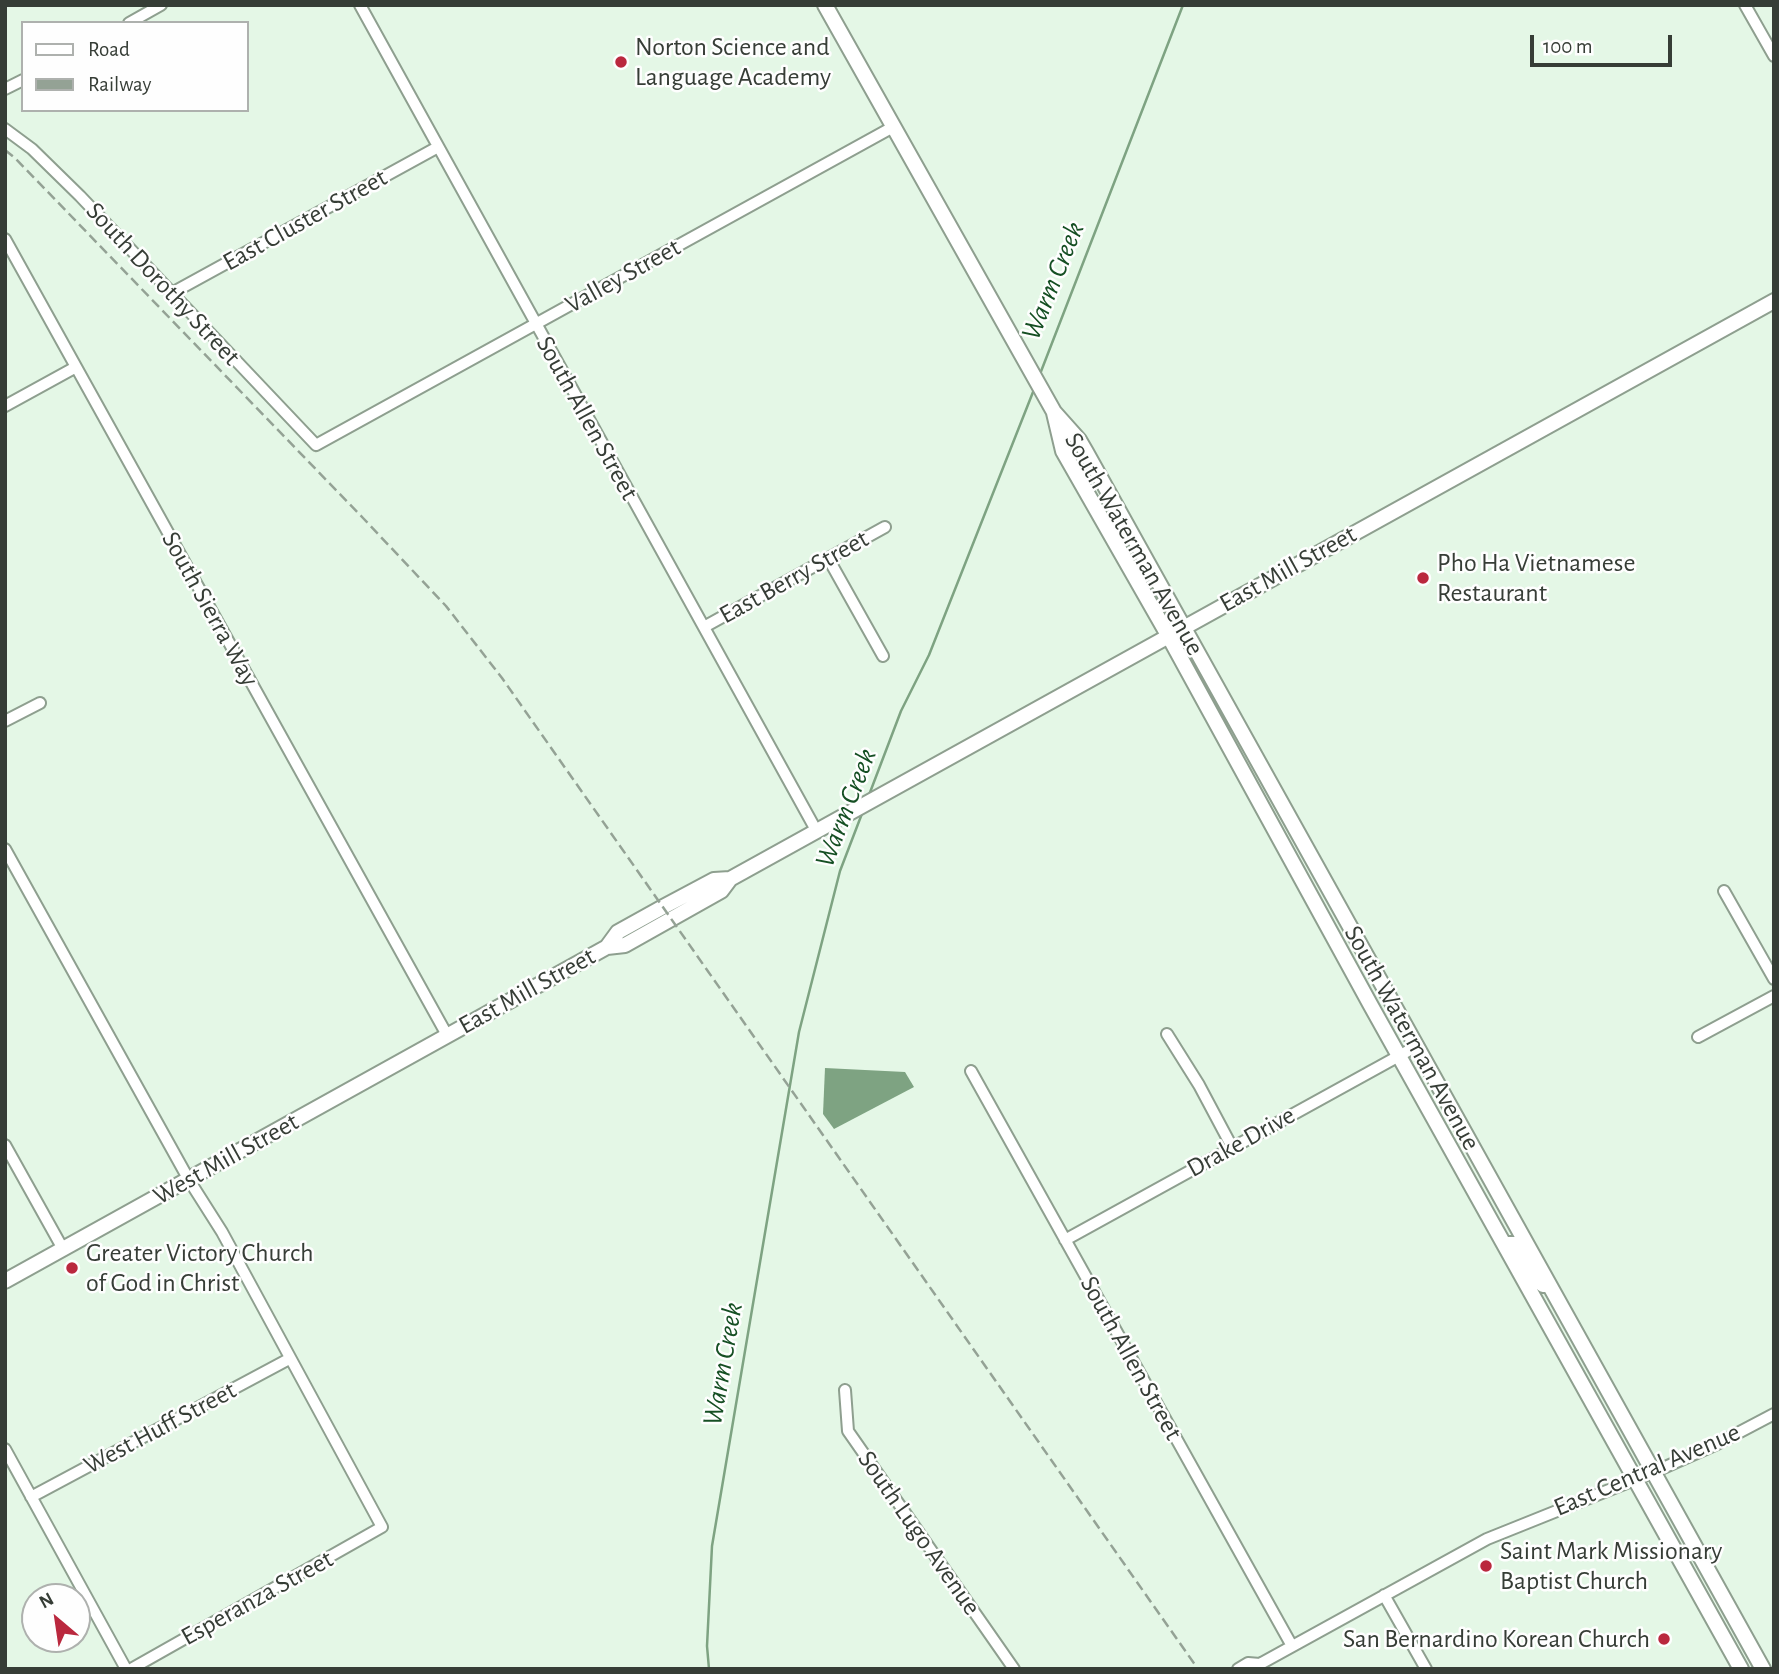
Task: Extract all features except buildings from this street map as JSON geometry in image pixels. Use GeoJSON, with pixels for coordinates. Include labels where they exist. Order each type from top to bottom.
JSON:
{"type":"FeatureCollection","features":[{"type":"Feature","properties":{"kind":"main road","name":"South Waterman Avenue"},"geometry":{"type":"LineString","coordinates":[[825,5],[1054,412],[1079,440],[1184,626],[1763,1669]]}},
{"type":"Feature","properties":{"kind":"main road","name":"East Mill Street"},"geometry":{"type":"LineString","coordinates":[[447,1035],[607,947],[618,932],[714,880],[730,879],[1774,301]]}},
{"type":"Feature","properties":{"kind":"main road","name":"South Waterman Avenue"},"geometry":{"type":"LineString","coordinates":[[1054,412],[1063,451],[1741,1669]]}},
{"type":"Feature","properties":{"kind":"main road"},"geometry":{"type":"LineString","coordinates":[[1063,451],[1073,451],[1116,527],[1133,536]]}},
{"type":"Feature","properties":{"kind":"main road","name":"West Mill Street"},"geometry":{"type":"LineString","coordinates":[[5,1281],[447,1035]]}},
{"type":"Feature","properties":{"kind":"main road"},"geometry":{"type":"LineString","coordinates":[[1504,1244],[1515,1244],[1531,1271],[1561,1304]]}},
{"type":"Feature","properties":{"kind":"street"},"geometry":{"type":"LineString","coordinates":[[133,21],[161,5]]}},
{"type":"Feature","properties":{"kind":"street","name":"South Allen Street"},"geometry":{"type":"LineString","coordinates":[[360,5],[816,830]]}},
{"type":"Feature","properties":{"kind":"street"},"geometry":{"type":"LineString","coordinates":[[1745,5],[1774,56]]}},
{"type":"Feature","properties":{"kind":"street"},"geometry":{"type":"LineString","coordinates":[[5,89],[21,81]]}},
{"type":"Feature","properties":{"kind":"street","name":"Valley Street"},"geometry":{"type":"LineString","coordinates":[[316,445],[893,127]]}},
{"type":"Feature","properties":{"kind":"street","name":"South Dorothy Street"},"geometry":{"type":"LineString","coordinates":[[5,129],[32,149],[80,196],[316,445]]}},
{"type":"Feature","properties":{"kind":"street","name":"East Cluster Street"},"geometry":{"type":"LineString","coordinates":[[172,293],[438,147]]}},
{"type":"Feature","properties":{"kind":"street","name":"South Sierra Way"},"geometry":{"type":"LineString","coordinates":[[5,239],[447,1035]]}},
{"type":"Feature","properties":{"kind":"street"},"geometry":{"type":"LineString","coordinates":[[5,406],[76,367]]}},
{"type":"Feature","properties":{"kind":"street","name":"East Berry Street"},"geometry":{"type":"LineString","coordinates":[[704,627],[885,527]]}},
{"type":"Feature","properties":{"kind":"street"},"geometry":{"type":"LineString","coordinates":[[828,558],[883,656]]}},
{"type":"Feature","properties":{"kind":"street"},"geometry":{"type":"LineString","coordinates":[[5,721],[40,703]]}},
{"type":"Feature","properties":{"kind":"street"},"geometry":{"type":"LineString","coordinates":[[5,849],[189,1180],[222,1232],[289,1359]]}},
{"type":"Feature","properties":{"kind":"street"},"geometry":{"type":"LineString","coordinates":[[1724,891],[1774,979]]}},
{"type":"Feature","properties":{"kind":"street"},"geometry":{"type":"LineString","coordinates":[[1698,1037],[1774,996]]}},
{"type":"Feature","properties":{"kind":"street"},"geometry":{"type":"LineString","coordinates":[[1167,1034],[1199,1085],[1231,1147]]}},
{"type":"Feature","properties":{"kind":"street","name":"Drake Drive"},"geometry":{"type":"LineString","coordinates":[[1065,1240],[1417,1046]]}},
{"type":"Feature","properties":{"kind":"street","name":"South Allen Street"},"geometry":{"type":"LineString","coordinates":[[971,1071],[1292,1646]]}},
{"type":"Feature","properties":{"kind":"street"},"geometry":{"type":"LineString","coordinates":[[5,1145],[63,1249]]}},
{"type":"Feature","properties":{"kind":"street","name":"West Huff Street"},"geometry":{"type":"LineString","coordinates":[[31,1497],[289,1359]]}},
{"type":"Feature","properties":{"kind":"street","name":"Esperanza Street"},"geometry":{"type":"LineString","coordinates":[[129,1669],[382,1527],[289,1359]]}},
{"type":"Feature","properties":{"kind":"street","name":"South Lugo Avenue"},"geometry":{"type":"LineString","coordinates":[[845,1390],[848,1431],[1014,1669]]}},
{"type":"Feature","properties":{"kind":"street","name":"East Central Avenue"},"geometry":{"type":"LineString","coordinates":[[1238,1669],[1248,1663],[1259,1666],[1487,1539],[1654,1472],[1717,1444],[1774,1414]]}},
{"type":"Feature","properties":{"kind":"street"},"geometry":{"type":"LineString","coordinates":[[5,1448],[129,1669]]}},
{"type":"Feature","properties":{"kind":"street"},"geometry":{"type":"LineString","coordinates":[[1384,1595],[1426,1669]]}},
{"type":"Feature","properties":{"kind":"shaded area"},"geometry":{"type":"Polygon","coordinates":[[[825,1068],[905,1072],[914,1087],[834,1129],[823,1114],[825,1068]]]}},
{"type":"Feature","properties":{"kind":"waterway","name":"Warm Creek"},"geometry":{"type":"LineString","coordinates":[[1040,374],[1183,5]]}},
{"type":"Feature","properties":{"kind":"waterway","name":"Warm Creek"},"geometry":{"type":"LineString","coordinates":[[869,795],[901,711],[929,655],[1035,387]]}},
{"type":"Feature","properties":{"kind":"waterway","name":"Warm Creek"},"geometry":{"type":"LineString","coordinates":[[709,1669],[707,1646],[712,1546],[799,1032],[840,871],[863,811]]}},
{"type":"Feature","properties":{"kind":"railway"},"geometry":{"type":"LineString","coordinates":[[5,150],[446,606],[502,678],[1198,1669]]}},
{"type":"Feature","properties":{"kind":"place","name":"Norton Science and Language Academy"},"geometry":{"type":"Point","coordinates":[621,62]}},
{"type":"Feature","properties":{"kind":"place","name":"Pho Ha Vietnamese Restaurant"},"geometry":{"type":"Point","coordinates":[1423,578]}},
{"type":"Feature","properties":{"kind":"place","name":"Greater Victory Church of God in Christ"},"geometry":{"type":"Point","coordinates":[72,1268]}},
{"type":"Feature","properties":{"kind":"place","name":"Saint Mark Missionary Baptist Church"},"geometry":{"type":"Point","coordinates":[1486,1566]}},
{"type":"Feature","properties":{"kind":"place","name":"San Bernardino Korean Church"},"geometry":{"type":"Point","coordinates":[1664,1639]}}]}
